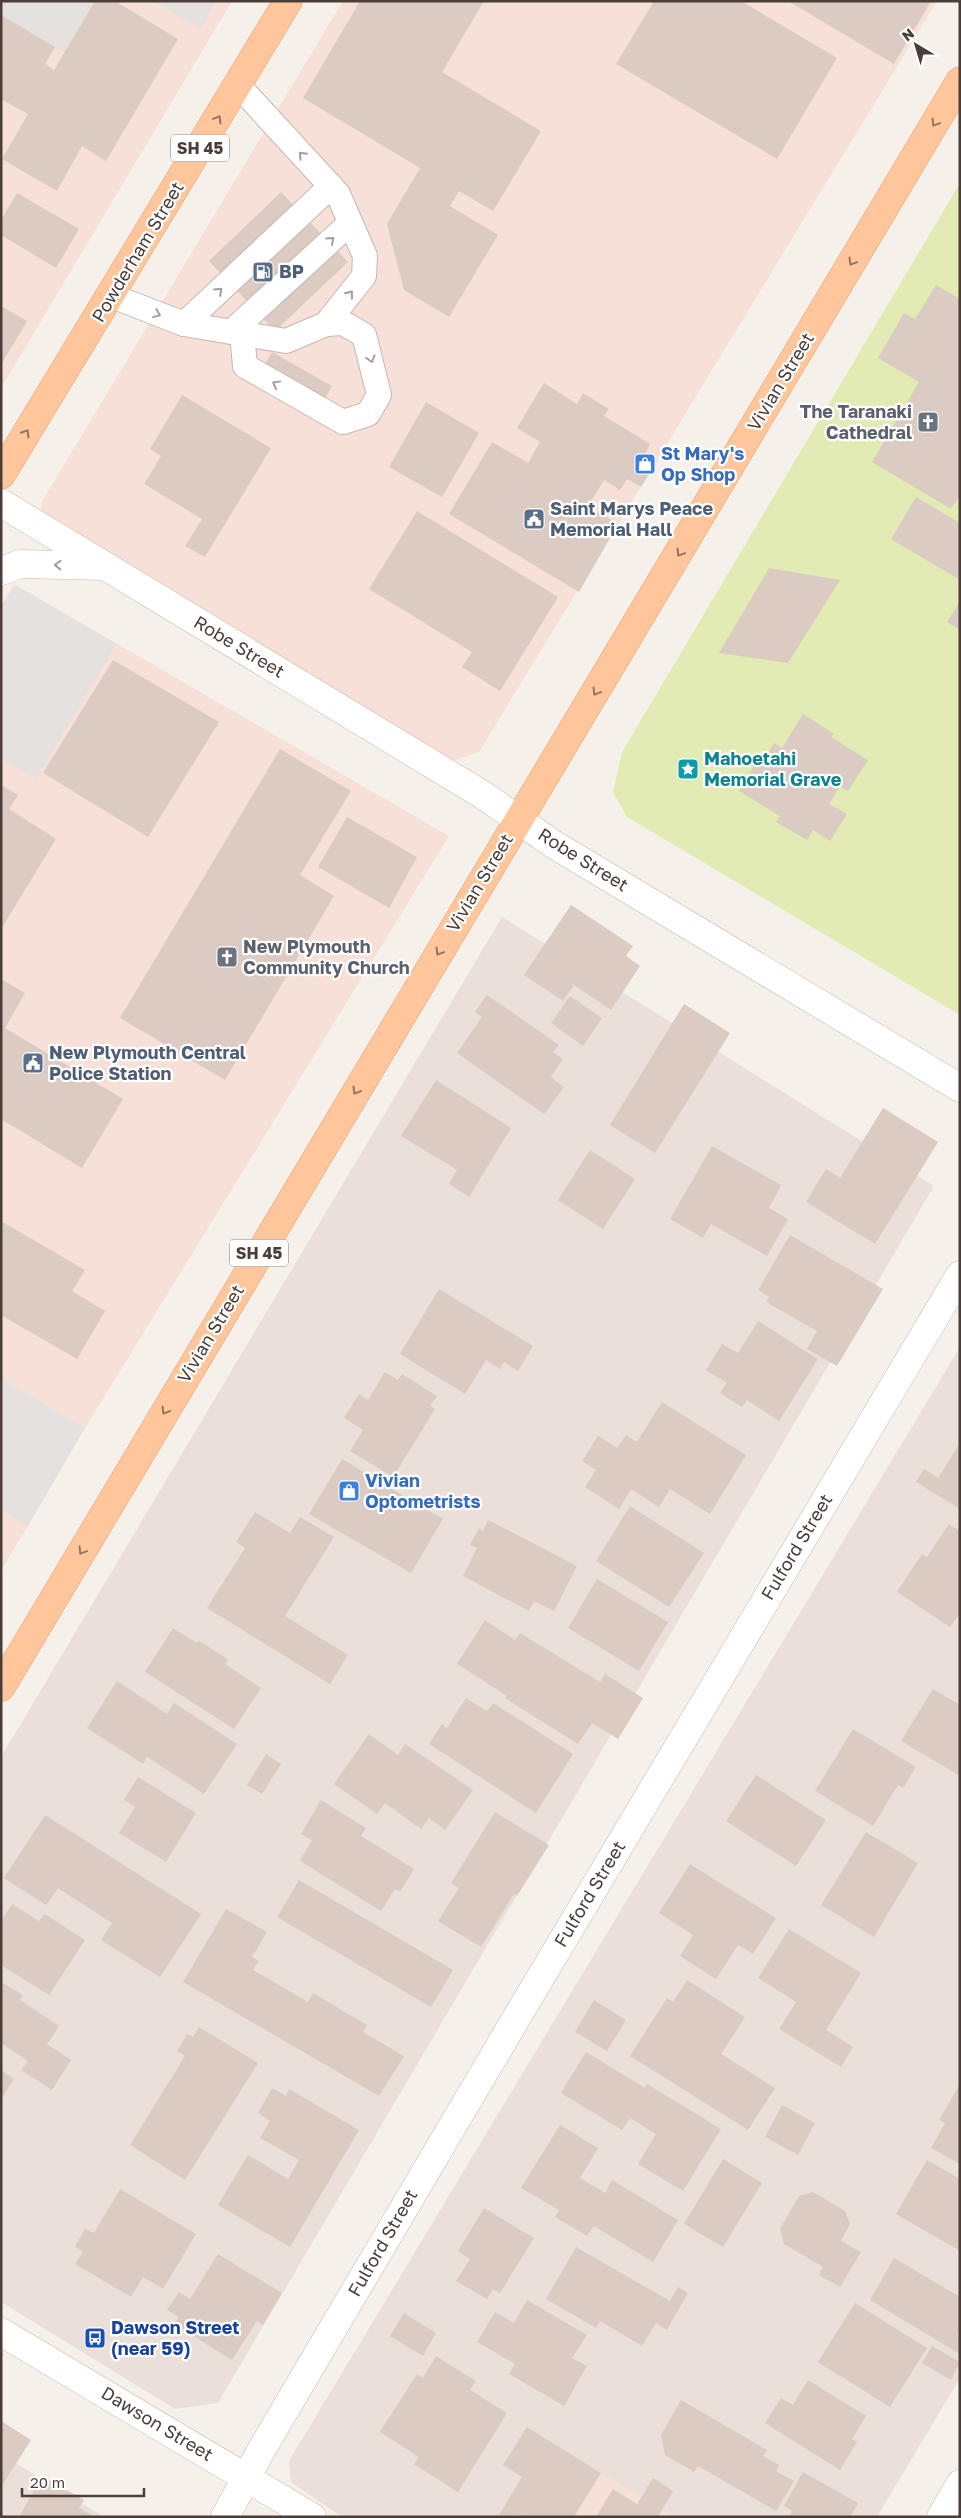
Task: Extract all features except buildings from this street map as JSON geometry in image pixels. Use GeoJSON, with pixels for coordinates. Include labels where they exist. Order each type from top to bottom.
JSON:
{"type":"FeatureCollection","features":[{"type":"Feature","properties":{"kind":"main road","name":"Powderham Street"},"geometry":{"type":"LineString","coordinates":[[1,475],[112,296],[288,1]]}},
{"type":"Feature","properties":{"kind":"main road","name":"Vivian Street"},"geometry":{"type":"LineString","coordinates":[[1,1687],[518,820],[699,522],[960,80]]}},
{"type":"Feature","properties":{"kind":"street","name":"Robe Street"},"geometry":{"type":"LineString","coordinates":[[1,503],[483,795],[562,849],[960,1088]]}},
{"type":"Feature","properties":{"kind":"street","name":"Robe Street"},"geometry":{"type":"LineString","coordinates":[[1,571],[20,564],[106,566]]}},
{"type":"Feature","properties":{"kind":"street","name":"Fulford Street"},"geometry":{"type":"LineString","coordinates":[[225,2517],[514,2022],[960,1275]]}},
{"type":"Feature","properties":{"kind":"street","name":"Dawson Street"},"geometry":{"type":"LineString","coordinates":[[1,2332],[312,2517]]}},
{"type":"Feature","properties":{"kind":"street"},"geometry":{"type":"LineString","coordinates":[[940,2517],[960,2484]]}},
{"type":"Feature","properties":{"kind":"lane"},"geometry":{"type":"LineString","coordinates":[[238,85],[338,194],[365,256],[364,276],[326,324]]}},
{"type":"Feature","properties":{"kind":"lane"},"geometry":{"type":"LineString","coordinates":[[184,324],[331,186]]}},
{"type":"Feature","properties":{"kind":"lane"},"geometry":{"type":"LineString","coordinates":[[236,333],[350,223]]}},
{"type":"Feature","properties":{"kind":"lane"},"geometry":{"type":"LineString","coordinates":[[112,296],[184,324],[286,341],[326,324],[343,323],[364,335],[379,395],[368,414],[344,422],[245,366],[236,333]]}},
{"type":"Feature","properties":{"kind":"shaded area"},"geometry":{"type":"Polygon","coordinates":[[[1,1],[232,1],[1,388],[1,1]]]}},
{"type":"Feature","properties":{"kind":"shaded area"},"geometry":{"type":"Polygon","coordinates":[[[1,1],[95,1],[64,52],[1,15],[1,1]]]}},
{"type":"Feature","properties":{"kind":"shaded area"},"geometry":{"type":"Polygon","coordinates":[[[153,1],[217,1],[201,29],[153,1]]]}},
{"type":"Feature","properties":{"kind":"shaded area"},"geometry":{"type":"Polygon","coordinates":[[[343,1],[937,1],[479,752],[434,767],[42,537],[41,503],[343,1]]]}},
{"type":"Feature","properties":{"kind":"shaded area"},"geometry":{"type":"Polygon","coordinates":[[[14,584],[449,836],[85,1428],[1,1378],[1,606],[14,584]]]}},
{"type":"Feature","properties":{"kind":"shaded area"},"geometry":{"type":"Polygon","coordinates":[[[15,585],[116,644],[36,779],[1,759],[1,608],[15,585]]]}},
{"type":"Feature","properties":{"kind":"shaded area"},"geometry":{"type":"Polygon","coordinates":[[[502,917],[934,1186],[218,2403],[175,2409],[1,2302],[1,1757],[502,917]]]}},
{"type":"Feature","properties":{"kind":"shaded area"},"geometry":{"type":"Polygon","coordinates":[[[960,1347],[960,2378],[877,2517],[674,2517],[597,2471],[570,2517],[342,2517],[291,2482],[289,2461],[960,1347]]]}},
{"type":"Feature","properties":{"kind":"shaded area"},"geometry":{"type":"Polygon","coordinates":[[[1,1378],[85,1428],[28,1526],[1,1509],[1,1378]]]}},
{"type":"Feature","properties":{"kind":"shaded area"},"geometry":{"type":"Polygon","coordinates":[[[1,1509],[28,1526],[1,1570],[1,1509]]]}},
{"type":"Feature","properties":{"kind":"shaded area"},"geometry":{"type":"Polygon","coordinates":[[[1,2454],[104,2517],[1,2517],[1,2454]]]}},
{"type":"Feature","properties":{"kind":"shaded area"},"geometry":{"type":"Polygon","coordinates":[[[597,2471],[674,2517],[570,2517],[597,2471]]]}},
{"type":"Feature","properties":{"kind":"green space"},"geometry":{"type":"Polygon","coordinates":[[[960,183],[960,1015],[627,817],[613,792],[622,752],[960,183]]]}},
{"type":"Feature","properties":{"kind":"place","name":"BP"},"geometry":{"type":"Point","coordinates":[263,272]}},
{"type":"Feature","properties":{"kind":"place","name":"The Taranaki Cathedral"},"geometry":{"type":"Point","coordinates":[928,422]}},
{"type":"Feature","properties":{"kind":"place","name":"St Mary's Op Shop"},"geometry":{"type":"Point","coordinates":[645,464]}},
{"type":"Feature","properties":{"kind":"place","name":"Saint Marys Peace Memorial Hall"},"geometry":{"type":"Point","coordinates":[534,519]}},
{"type":"Feature","properties":{"kind":"place","name":"Mahoetahi Memorial Grave"},"geometry":{"type":"Point","coordinates":[688,769]}},
{"type":"Feature","properties":{"kind":"place","name":"New Plymouth Community Church"},"geometry":{"type":"Point","coordinates":[227,957]}},
{"type":"Feature","properties":{"kind":"place","name":"New Plymouth Central Police Station"},"geometry":{"type":"Point","coordinates":[33,1063]}},
{"type":"Feature","properties":{"kind":"place","name":"Vivian Optometrists"},"geometry":{"type":"Point","coordinates":[349,1491]}},
{"type":"Feature","properties":{"kind":"place","name":"Dawson Street (near 59)"},"geometry":{"type":"Point","coordinates":[95,2338]}}]}
